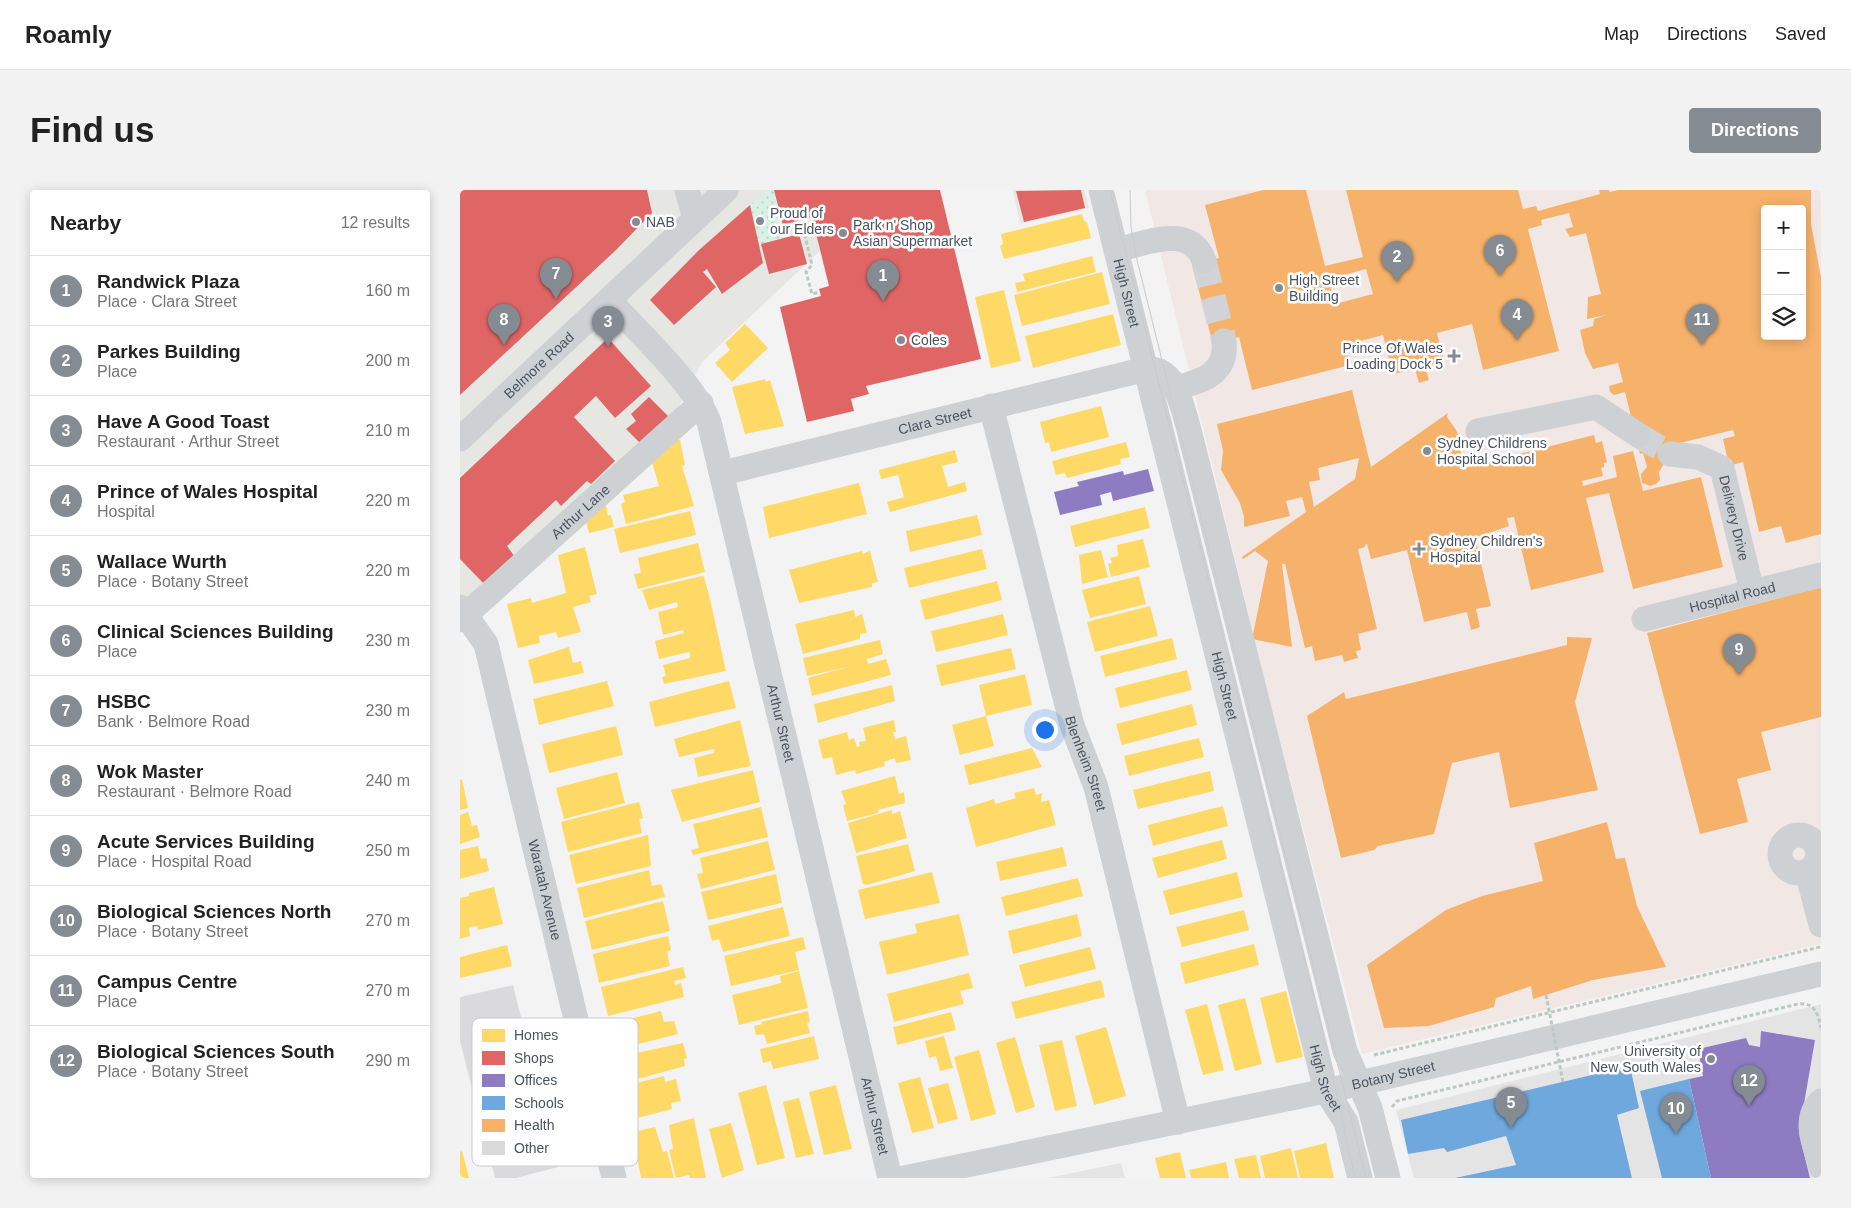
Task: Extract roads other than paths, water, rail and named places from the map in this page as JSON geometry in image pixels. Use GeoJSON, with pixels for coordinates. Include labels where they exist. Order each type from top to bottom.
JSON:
{"type":"FeatureCollection","features":[{"type":"Feature","properties":{"kind":"street"},"geometry":{"type":"LineString","coordinates":[[687,190],[695,219]]}},
{"type":"Feature","properties":{"kind":"street","name":"Belmore Road"},"geometry":{"type":"LineString","coordinates":[[460,439],[726,190]]}},
{"type":"Feature","properties":{"kind":"street","name":"High Street"},"geometry":{"type":"LineString","coordinates":[[1101,190],[1326,1091],[1346,1122],[1360,1178]]}},
{"type":"Feature","properties":{"kind":"street"},"geometry":{"type":"LineString","coordinates":[[1116,250],[1167,238],[1183,238],[1197,247],[1204,261]]}},
{"type":"Feature","properties":{"kind":"street","name":"Arthur Street"},"geometry":{"type":"LineString","coordinates":[[608,300],[701,404],[709,422],[890,1178]]}},
{"type":"Feature","properties":{"kind":"street"},"geometry":{"type":"LineString","coordinates":[[1146,368],[1164,373],[1175,388],[1198,382],[1214,374],[1222,362],[1224,341]]}},
{"type":"Feature","properties":{"kind":"street","name":"Clara Street"},"geometry":{"type":"LineString","coordinates":[[722,473],[1146,368]]}},
{"type":"Feature","properties":{"kind":"street","name":"High Street"},"geometry":{"type":"LineString","coordinates":[[1175,388],[1188,426],[1345,1051],[1373,1117],[1388,1178]]}},
{"type":"Feature","properties":{"kind":"street","name":"Arthur Lane"},"geometry":{"type":"LineString","coordinates":[[462,614],[701,404]]}},
{"type":"Feature","properties":{"kind":"street","name":"Blenheim Street"},"geometry":{"type":"LineString","coordinates":[[991,406],[1072,725],[1096,786],[1178,1122]]}},
{"type":"Feature","properties":{"kind":"street"},"geometry":{"type":"LineString","coordinates":[[1478,431],[1596,407],[1638,436]]}},
{"type":"Feature","properties":{"kind":"street","name":"Delivery Drive"},"geometry":{"type":"LineString","coordinates":[[1670,454],[1698,457],[1722,468],[1752,591]]}},
{"type":"Feature","properties":{"kind":"street","name":"Hospital Road"},"geometry":{"type":"LineString","coordinates":[[1644,619],[1821,575]]}},
{"type":"Feature","properties":{"kind":"street","name":"Waratah Avenue"},"geometry":{"type":"LineString","coordinates":[[462,614],[486,644],[576,1018]]}},
{"type":"Feature","properties":{"kind":"street"},"geometry":{"type":"LineString","coordinates":[[1815,866],[1799,873],[1790,871],[1783,862],[1781,854],[1784,843],[1788,839],[1813,834],[1811,840],[1816,847],[1818,857],[1815,866],[1821,926]]}},
{"type":"Feature","properties":{"kind":"street","name":"Botany Street"},"geometry":{"type":"LineString","coordinates":[[904,1178],[1359,1084],[1821,975]]}},
{"type":"Feature","properties":{"kind":"street"},"geometry":{"type":"LineString","coordinates":[[1821,1101],[1814,1110],[1811,1125],[1821,1167]]}},
{"type":"Feature","properties":{"kind":"tunnel"},"geometry":{"type":"LineString","coordinates":[[1204,261],[1224,341]]}},
{"type":"Feature","properties":{"kind":"tunnel"},"geometry":{"type":"LineString","coordinates":[[1638,435],[1670,454]]}},
{"type":"Feature","properties":{"kind":"tram line"},"geometry":{"type":"LineString","coordinates":[[1110,190],[1322,1029],[1355,1178]]}},
{"type":"Feature","properties":{"kind":"tram line"},"geometry":{"type":"LineString","coordinates":[[1130,190],[1131,227],[1137,260],[1366,1178]]}},
{"type":"Feature","properties":{"kind":"place","name":"Proud of our Elders"},"geometry":{"type":"Point","coordinates":[760,221]}},
{"type":"Feature","properties":{"kind":"place","name":"NAB"},"geometry":{"type":"Point","coordinates":[636,222]}},
{"type":"Feature","properties":{"kind":"place","name":"Park n' Shop Asian Supermarket"},"geometry":{"type":"Point","coordinates":[843,233]}},
{"type":"Feature","properties":{"kind":"place","name":"Clinical Sciences Building"},"geometry":{"type":"Point","coordinates":[1500,276]}},
{"type":"Feature","properties":{"kind":"place","name":"Parkes Building"},"geometry":{"type":"Point","coordinates":[1397,282]}},
{"type":"Feature","properties":{"kind":"place","name":"High Street Building"},"geometry":{"type":"Point","coordinates":[1279,288]}},
{"type":"Feature","properties":{"kind":"place","name":"HSBC"},"geometry":{"type":"Point","coordinates":[556,299]}},
{"type":"Feature","properties":{"kind":"place","name":"Randwick Plaza"},"geometry":{"type":"Point","coordinates":[883,301]}},
{"type":"Feature","properties":{"kind":"place","name":"Coles"},"geometry":{"type":"Point","coordinates":[901,340]}},
{"type":"Feature","properties":{"kind":"place","name":"Prince of Wales Hospital"},"geometry":{"type":"Point","coordinates":[1517,340]}},
{"type":"Feature","properties":{"kind":"place","name":"Wok Master"},"geometry":{"type":"Point","coordinates":[504,345]}},
{"type":"Feature","properties":{"kind":"place","name":"Campus Centre"},"geometry":{"type":"Point","coordinates":[1702,345]}},
{"type":"Feature","properties":{"kind":"place","name":"Have A Good Toast"},"geometry":{"type":"Point","coordinates":[608,347]}},
{"type":"Feature","properties":{"kind":"place","name":"Prince Of Wales Loading Dock 5"},"geometry":{"type":"Point","coordinates":[1454,356]}},
{"type":"Feature","properties":{"kind":"place","name":"Sydney Childrens Hospital School"},"geometry":{"type":"Point","coordinates":[1427,451]}},
{"type":"Feature","properties":{"kind":"place","name":"Sydney Children's Hospital"},"geometry":{"type":"Point","coordinates":[1419,549]}},
{"type":"Feature","properties":{"kind":"place","name":"Acute Services Building"},"geometry":{"type":"Point","coordinates":[1739,675]}},
{"type":"Feature","properties":{"kind":"place","name":"University of New South Wales"},"geometry":{"type":"Point","coordinates":[1711,1059]}},
{"type":"Feature","properties":{"kind":"place","name":"Biological Sciences South"},"geometry":{"type":"Point","coordinates":[1749,1106]}},
{"type":"Feature","properties":{"kind":"place","name":"Wallace Wurth"},"geometry":{"type":"Point","coordinates":[1511,1128]}},
{"type":"Feature","properties":{"kind":"place","name":"Biological Sciences North"},"geometry":{"type":"Point","coordinates":[1676,1134]}}]}
